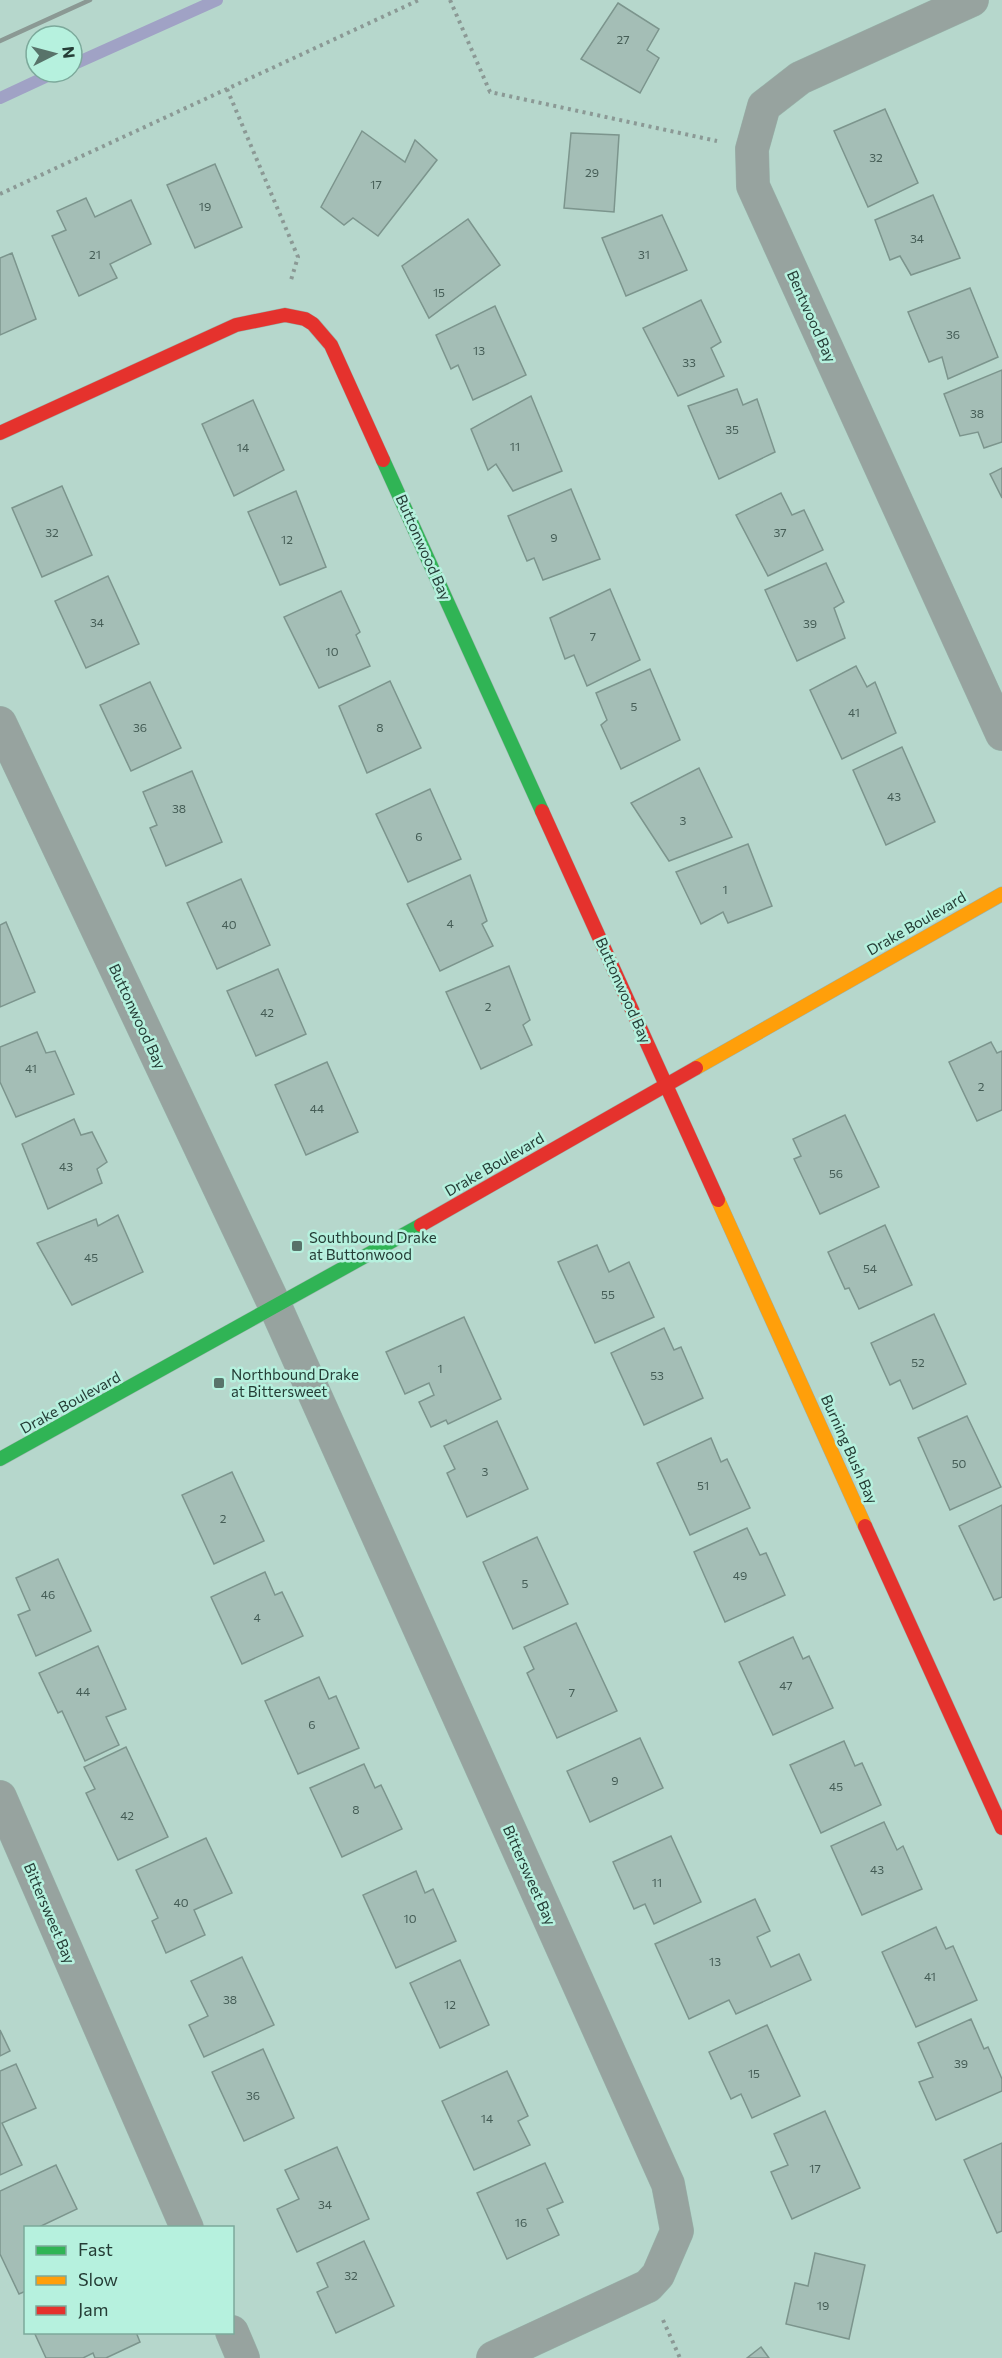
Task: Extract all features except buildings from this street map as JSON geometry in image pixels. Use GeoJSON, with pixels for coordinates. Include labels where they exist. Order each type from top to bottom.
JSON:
{"type":"FeatureCollection","features":[{"type":"Feature","properties":{"kind":"street","name":"Bentwood Bay"},"geometry":{"type":"LineString","coordinates":[[972,0],[800,78],[764,106],[752,148],[753,186],[1002,734]]}},
{"type":"Feature","properties":{"kind":"street","name":"Buttonwood Bay"},"geometry":{"type":"LineString","coordinates":[[0,433],[236,325],[281,314],[312,323],[331,345],[667,1083]]}},
{"type":"Feature","properties":{"kind":"street","name":"Buttonwood Bay"},"geometry":{"type":"LineString","coordinates":[[0,723],[276,1308]]}},
{"type":"Feature","properties":{"kind":"street","name":"Drake Boulevard"},"geometry":{"type":"LineString","coordinates":[[0,1459],[276,1308],[1002,894]]}},
{"type":"Feature","properties":{"kind":"street","name":"Burning Bush Bay"},"geometry":{"type":"LineString","coordinates":[[667,1083],[1002,1828]]}},
{"type":"Feature","properties":{"kind":"street","name":"Bittersweet Bay"},"geometry":{"type":"LineString","coordinates":[[276,1308],[668,2184],[677,2231],[658,2275],[648,2286],[493,2358]]}},
{"type":"Feature","properties":{"kind":"street","name":"Bittersweet Bay"},"geometry":{"type":"LineString","coordinates":[[0,1797],[186,2226]]}},
{"type":"Feature","properties":{"kind":"street"},"geometry":{"type":"LineString","coordinates":[[233,2334],[243,2358]]}},
{"type":"Feature","properties":{"kind":"path"},"geometry":{"type":"LineString","coordinates":[[0,194],[419,0]]}},
{"type":"Feature","properties":{"kind":"path"},"geometry":{"type":"LineString","coordinates":[[450,0],[490,92],[752,148]]}},
{"type":"Feature","properties":{"kind":"path"},"geometry":{"type":"LineString","coordinates":[[227,88],[298,257],[281,314]]}},
{"type":"Feature","properties":{"kind":"waterway"},"geometry":{"type":"LineString","coordinates":[[84,60],[217,0]]}},
{"type":"Feature","properties":{"kind":"waterway"},"geometry":{"type":"LineString","coordinates":[[0,98],[30,84]]}},
{"type":"Feature","properties":{"kind":"railway"},"geometry":{"type":"LineString","coordinates":[[0,41],[90,0]]}},
{"type":"Feature","properties":{"kind":"traffic: fast"},"geometry":{"type":"LineString","coordinates":[[383,460],[542,811]]}},
{"type":"Feature","properties":{"kind":"traffic: fast"},"geometry":{"type":"LineString","coordinates":[[0,1459],[421,1225]]}},
{"type":"Feature","properties":{"kind":"traffic: slow"},"geometry":{"type":"LineString","coordinates":[[696,1068],[1002,894]]}},
{"type":"Feature","properties":{"kind":"traffic: slow"},"geometry":{"type":"LineString","coordinates":[[718,1200],[865,1526]]}},
{"type":"Feature","properties":{"kind":"traffic: jam"},"geometry":{"type":"LineString","coordinates":[[0,433],[236,325],[285,315],[305,319],[313,324],[331,345],[383,460]]}},
{"type":"Feature","properties":{"kind":"traffic: jam"},"geometry":{"type":"LineString","coordinates":[[542,811],[718,1200]]}},
{"type":"Feature","properties":{"kind":"traffic: jam"},"geometry":{"type":"LineString","coordinates":[[421,1225],[696,1068]]}},
{"type":"Feature","properties":{"kind":"traffic: jam"},"geometry":{"type":"LineString","coordinates":[[865,1526],[1002,1828]]}},
{"type":"Feature","properties":{"kind":"place","name":"Southbound Drake at Buttonwood"},"geometry":{"type":"Point","coordinates":[297,1246]}},
{"type":"Feature","properties":{"kind":"place","name":"Northbound Drake at Bittersweet"},"geometry":{"type":"Point","coordinates":[219,1383]}}]}
